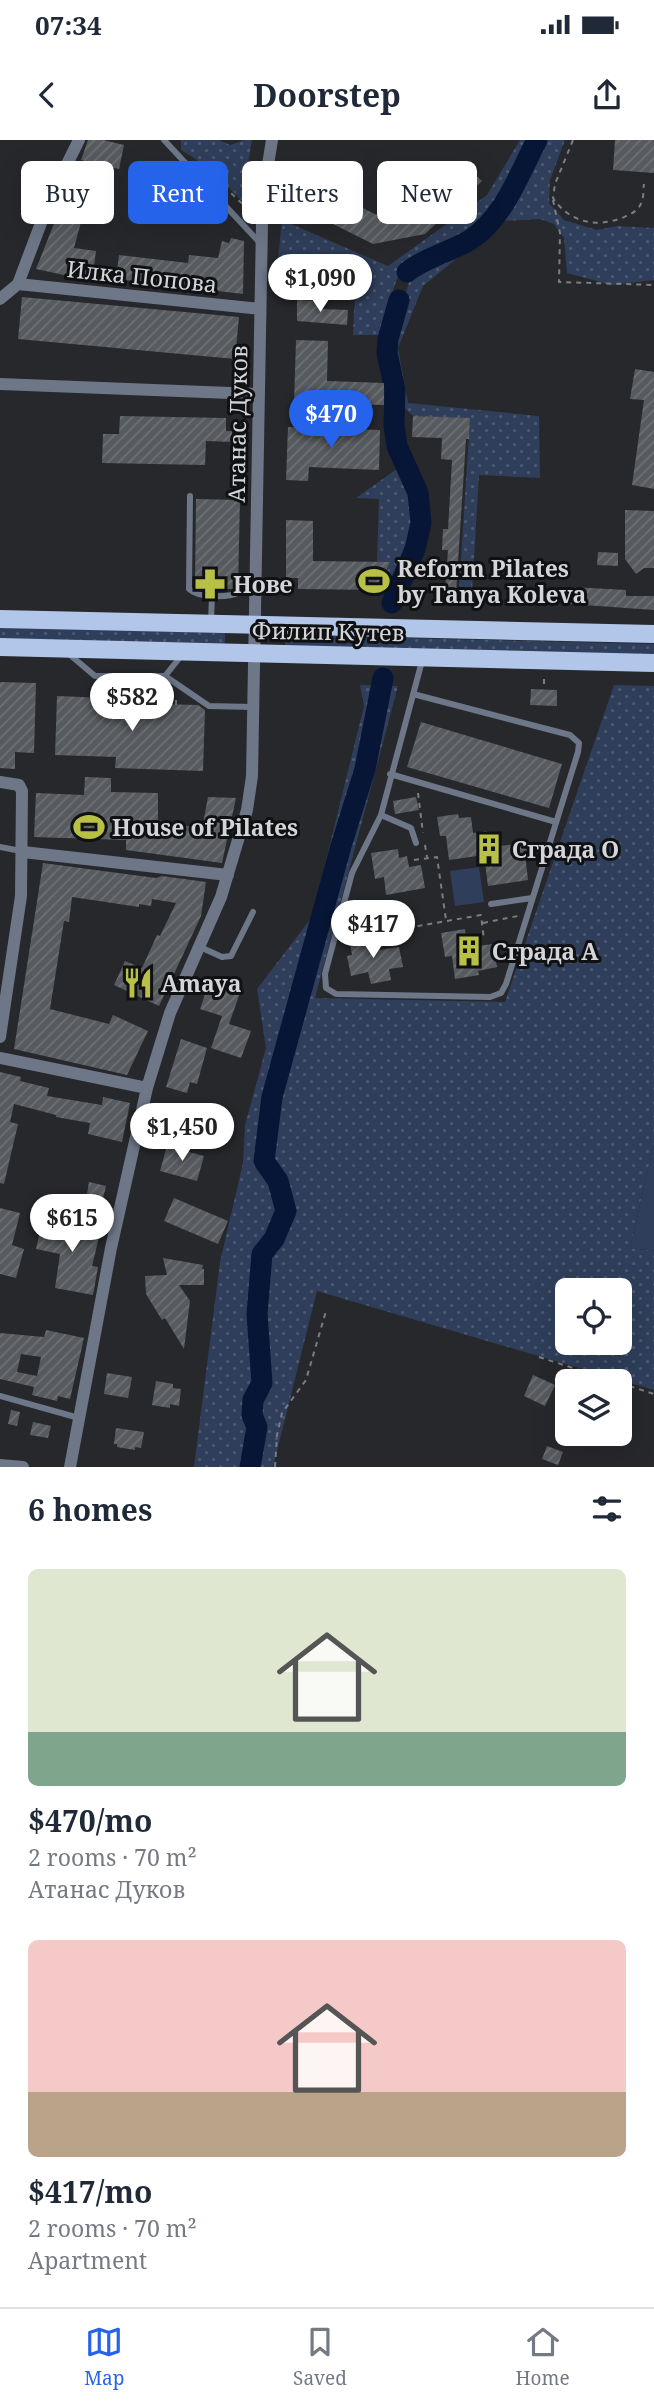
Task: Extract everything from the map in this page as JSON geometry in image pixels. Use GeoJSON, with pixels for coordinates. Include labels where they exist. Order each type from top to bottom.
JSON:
{"type":"FeatureCollection","features":[{"type":"Feature","properties":{"kind":"main road","name":"Филип Кутев"},"geometry":{"type":"LineString","coordinates":[[0,619],[654,634]]}},
{"type":"Feature","properties":{"kind":"main road","name":"Филип Кутев"},"geometry":{"type":"LineString","coordinates":[[0,647],[654,663]]}},
{"type":"Feature","properties":{"kind":"street"},"geometry":{"type":"LineString","coordinates":[[0,299],[18,284],[52,194],[79,140]]}},
{"type":"Feature","properties":{"kind":"street","name":"Атанас Дуков"},"geometry":{"type":"LineString","coordinates":[[70,1467],[111,1248],[147,1088],[170,1013],[221,897],[247,810],[252,776],[262,245],[265,177],[272,140]]}},
{"type":"Feature","properties":{"kind":"street","name":"Илка Попова"},"geometry":{"type":"LineString","coordinates":[[18,284],[261,309]]}},
{"type":"Feature","properties":{"kind":"street"},"geometry":{"type":"LineString","coordinates":[[0,384],[258,394]]}},
{"type":"Feature","properties":{"kind":"street"},"geometry":{"type":"LineString","coordinates":[[0,782],[19,785],[22,791],[23,852],[21,897],[0,1037]]}},
{"type":"Feature","properties":{"kind":"street"},"geometry":{"type":"LineString","coordinates":[[23,852],[228,875]]}},
{"type":"Feature","properties":{"kind":"street"},"geometry":{"type":"LineString","coordinates":[[0,1058],[147,1088]]}},
{"type":"Feature","properties":{"kind":"street"},"geometry":{"type":"LineString","coordinates":[[0,1465],[23,1467]]}},
{"type":"Feature","properties":{"kind":"lane"},"geometry":{"type":"LineString","coordinates":[[164,140],[262,245]]}},
{"type":"Feature","properties":{"kind":"lane"},"geometry":{"type":"LineString","coordinates":[[190,496],[188,585],[193,593],[233,595],[240,592]]}},
{"type":"Feature","properties":{"kind":"lane"},"geometry":{"type":"LineString","coordinates":[[211,624],[212,595]]}},
{"type":"Feature","properties":{"kind":"lane"},"geometry":{"type":"LineString","coordinates":[[62,649],[95,676],[165,676],[209,706],[252,707]]}},
{"type":"Feature","properties":{"kind":"lane"},"geometry":{"type":"LineString","coordinates":[[165,676],[185,652]]}},
{"type":"Feature","properties":{"kind":"lane"},"geometry":{"type":"LineString","coordinates":[[413,694],[570,734],[579,743],[506,984],[500,993],[489,997],[336,994],[326,988],[325,974],[352,873],[381,815],[390,774],[423,657]]}},
{"type":"Feature","properties":{"kind":"lane"},"geometry":{"type":"LineString","coordinates":[[112,703],[113,676]]}},
{"type":"Feature","properties":{"kind":"lane"},"geometry":{"type":"LineString","coordinates":[[390,774],[556,822]]}},
{"type":"Feature","properties":{"kind":"lane"},"geometry":{"type":"LineString","coordinates":[[381,815],[411,828],[416,844]]}},
{"type":"Feature","properties":{"kind":"lane"},"geometry":{"type":"LineString","coordinates":[[0,847],[23,852]]}},
{"type":"Feature","properties":{"kind":"lane"},"geometry":{"type":"LineString","coordinates":[[491,904],[532,898]]}},
{"type":"Feature","properties":{"kind":"lane"},"geometry":{"type":"LineString","coordinates":[[200,947],[222,957],[231,956],[253,912]]}},
{"type":"Feature","properties":{"kind":"lane"},"geometry":{"type":"LineString","coordinates":[[0,1396],[79,1418]]}},
{"type":"Feature","properties":{"kind":"path"},"geometry":{"type":"LineString","coordinates":[[573,140],[555,184],[553,198],[560,233],[559,282],[654,285]]}},
{"type":"Feature","properties":{"kind":"path"},"geometry":{"type":"LineString","coordinates":[[553,198],[561,210],[574,218],[592,224],[610,222],[634,213],[642,201],[644,184]]}},
{"type":"Feature","properties":{"kind":"path"},"geometry":{"type":"LineString","coordinates":[[228,190],[242,203]]}},
{"type":"Feature","properties":{"kind":"path"},"geometry":{"type":"LineString","coordinates":[[544,675],[544,684]]}},
{"type":"Feature","properties":{"kind":"path"},"geometry":{"type":"LineString","coordinates":[[416,782],[423,833]]}},
{"type":"Feature","properties":{"kind":"path"},"geometry":{"type":"LineString","coordinates":[[425,846],[427,858]]}},
{"type":"Feature","properties":{"kind":"path"},"geometry":{"type":"LineString","coordinates":[[414,860],[438,857],[446,921]]}},
{"type":"Feature","properties":{"kind":"path"},"geometry":{"type":"LineString","coordinates":[[482,923],[527,914]]}},
{"type":"Feature","properties":{"kind":"path"},"geometry":{"type":"LineString","coordinates":[[379,933],[481,915],[484,940]]}},
{"type":"Feature","properties":{"kind":"path"},"geometry":{"type":"LineString","coordinates":[[339,924],[376,921],[381,947]]}},
{"type":"Feature","properties":{"kind":"path"},"geometry":{"type":"LineString","coordinates":[[275,1467],[277,1435],[282,1413],[306,1380],[314,1360],[326,1311]]}},
{"type":"Feature","properties":{"kind":"path"},"geometry":{"type":"LineString","coordinates":[[539,1357],[576,1369]]}},
{"type":"Feature","properties":{"kind":"path"},"geometry":{"type":"LineString","coordinates":[[632,1387],[654,1394]]}},
{"type":"Feature","properties":{"kind":"shaded area"},"geometry":{"type":"Polygon","coordinates":[[[181,140],[219,140],[230,145],[252,140],[248,161],[242,161],[242,201],[228,187],[228,161],[198,161],[181,150],[181,140]]]}},
{"type":"Feature","properties":{"kind":"shaded area"},"geometry":{"type":"Polygon","coordinates":[[[520,140],[534,140],[506,190],[479,223],[468,232],[424,251],[402,268],[380,335],[353,335],[355,292],[278,259],[282,224],[291,224],[388,266],[447,224],[477,224],[477,202],[487,195],[520,140]]]}},
{"type":"Feature","properties":{"kind":"shaded area"},"geometry":{"type":"Polygon","coordinates":[[[545,140],[565,140],[550,180],[549,203],[564,220],[597,230],[617,226],[654,228],[654,280],[612,285],[567,273],[564,238],[554,224],[540,219],[502,221],[423,286],[398,348],[408,403],[539,416],[540,478],[479,475],[472,592],[459,591],[470,419],[413,416],[400,404],[390,349],[411,275],[424,264],[471,243],[493,225],[513,198],[545,140]]]}},
{"type":"Feature","properties":{"kind":"shaded area"},"geometry":{"type":"Polygon","coordinates":[[[401,466],[410,483],[414,499],[415,529],[407,558],[392,590],[378,590],[390,563],[377,562],[379,499],[356,498],[401,466]]]}},
{"type":"Feature","properties":{"kind":"shaded area"},"geometry":{"type":"Polygon","coordinates":[[[0,627],[225,633],[225,647],[0,641],[0,627]]]}},
{"type":"Feature","properties":{"kind":"shaded area"},"geometry":{"type":"Polygon","coordinates":[[[285,635],[654,644],[654,658],[285,648],[285,635]]]}},
{"type":"Feature","properties":{"kind":"shaded area"},"geometry":{"type":"Polygon","coordinates":[[[360,685],[398,686],[315,998],[505,1002],[614,685],[654,686],[654,1143],[630,1248],[654,1251],[654,1390],[632,1384],[632,1369],[583,1369],[317,1291],[273,1467],[194,1467],[220,1262],[243,1163],[245,1125],[266,1048],[257,989],[312,917],[364,706],[360,685]]]}},
{"type":"Feature","properties":{"kind":"shaded area"},"geometry":{"type":"Polygon","coordinates":[[[479,867],[484,902],[455,906],[450,871],[479,867]]]}},
{"type":"Feature","properties":{"kind":"shaded area"},"geometry":{"type":"Polygon","coordinates":[[[654,1143],[654,1251],[630,1248],[654,1143]]]}},
{"type":"Feature","properties":{"kind":"building"},"geometry":{"type":"Polygon","coordinates":[[[88,140],[124,145],[119,169],[114,168],[114,161],[81,160],[88,140]]]}},
{"type":"Feature","properties":{"kind":"building"},"geometry":{"type":"Polygon","coordinates":[[[615,140],[654,140],[654,173],[613,170],[615,140]]]}},
{"type":"Feature","properties":{"kind":"building"},"geometry":{"type":"Polygon","coordinates":[[[363,208],[377,215],[377,224],[436,224],[425,234],[373,244],[333,224],[363,224],[363,208]]]}},
{"type":"Feature","properties":{"kind":"building"},"geometry":{"type":"Polygon","coordinates":[[[54,224],[80,224],[74,248],[96,251],[92,281],[36,269],[54,224]]]}},
{"type":"Feature","properties":{"kind":"building"},"geometry":{"type":"Polygon","coordinates":[[[231,238],[244,241],[243,294],[116,279],[119,255],[188,263],[189,255],[218,258],[222,241],[229,243],[231,238]]]}},
{"type":"Feature","properties":{"kind":"building"},"geometry":{"type":"Polygon","coordinates":[[[22,297],[239,317],[235,359],[18,339],[22,297]]]}},
{"type":"Feature","properties":{"kind":"building"},"geometry":{"type":"Polygon","coordinates":[[[297,300],[320,301],[320,309],[348,310],[347,325],[297,321],[297,300]]]}},
{"type":"Feature","properties":{"kind":"building"},"geometry":{"type":"Polygon","coordinates":[[[296,340],[328,341],[327,381],[384,383],[384,405],[294,403],[296,340]]]}},
{"type":"Feature","properties":{"kind":"building"},"geometry":{"type":"Polygon","coordinates":[[[635,369],[654,372],[654,489],[632,485],[644,400],[630,399],[635,369]]]}},
{"type":"Feature","properties":{"kind":"building"},"geometry":{"type":"Polygon","coordinates":[[[120,416],[226,418],[226,431],[232,431],[232,442],[206,441],[205,465],[102,463],[103,434],[119,434],[120,416]]]}},
{"type":"Feature","properties":{"kind":"building"},"geometry":{"type":"Polygon","coordinates":[[[413,416],[470,418],[469,439],[466,439],[456,593],[445,592],[448,550],[442,550],[443,529],[448,529],[452,460],[441,459],[442,438],[412,437],[413,416]]]}},
{"type":"Feature","properties":{"kind":"building"},"geometry":{"type":"Polygon","coordinates":[[[288,427],[380,430],[379,470],[309,467],[308,481],[286,480],[288,427]]]}},
{"type":"Feature","properties":{"kind":"building"},"geometry":{"type":"Polygon","coordinates":[[[196,499],[240,500],[238,587],[202,589],[195,586],[196,499]]]}},
{"type":"Feature","properties":{"kind":"building"},"geometry":{"type":"Polygon","coordinates":[[[625,510],[654,511],[654,568],[644,568],[636,574],[625,559],[625,510]]]}},
{"type":"Feature","properties":{"kind":"building"},"geometry":{"type":"Polygon","coordinates":[[[286,520],[313,521],[313,561],[390,562],[378,590],[298,589],[298,578],[286,578],[286,520]]]}},
{"type":"Feature","properties":{"kind":"building"},"geometry":{"type":"Polygon","coordinates":[[[598,552],[618,553],[618,566],[597,565],[598,552]]]}},
{"type":"Feature","properties":{"kind":"building"},"geometry":{"type":"Polygon","coordinates":[[[571,587],[626,590],[626,596],[654,596],[654,610],[570,604],[571,587]]]}},
{"type":"Feature","properties":{"kind":"building"},"geometry":{"type":"Polygon","coordinates":[[[0,682],[36,683],[34,753],[15,752],[15,769],[0,768],[0,682]]]}},
{"type":"Feature","properties":{"kind":"building"},"geometry":{"type":"Polygon","coordinates":[[[531,689],[557,690],[557,706],[530,705],[531,689]]]}},
{"type":"Feature","properties":{"kind":"building"},"geometry":{"type":"Polygon","coordinates":[[[57,696],[106,698],[111,709],[118,703],[198,705],[205,710],[203,771],[115,768],[116,757],[55,755],[57,696]]]}},
{"type":"Feature","properties":{"kind":"building"},"geometry":{"type":"Polygon","coordinates":[[[421,722],[562,764],[549,808],[407,767],[421,722]]]}},
{"type":"Feature","properties":{"kind":"building"},"geometry":{"type":"Polygon","coordinates":[[[85,777],[111,778],[111,792],[158,793],[158,820],[202,829],[208,797],[236,798],[222,863],[126,850],[126,840],[34,837],[36,793],[84,795],[85,777]]]}},
{"type":"Feature","properties":{"kind":"building"},"geometry":{"type":"Polygon","coordinates":[[[416,797],[419,810],[395,814],[393,801],[416,797]]]}},
{"type":"Feature","properties":{"kind":"building","name":"Сграда О"},"geometry":{"type":"Polygon","coordinates":[[[458,814],[459,818],[471,817],[473,833],[487,831],[488,840],[499,839],[500,846],[530,842],[532,853],[525,854],[528,880],[488,886],[484,855],[449,860],[446,836],[440,836],[437,817],[458,814]]]}},
{"type":"Feature","properties":{"kind":"building"},"geometry":{"type":"Polygon","coordinates":[[[398,849],[399,858],[407,856],[409,867],[421,865],[425,888],[386,895],[384,877],[375,879],[371,853],[398,849]]]}},
{"type":"Feature","properties":{"kind":"building"},"geometry":{"type":"Polygon","coordinates":[[[43,863],[206,882],[201,916],[159,1006],[114,985],[125,961],[142,968],[176,903],[152,899],[151,906],[139,904],[139,907],[72,897],[69,922],[64,921],[50,1009],[109,1024],[113,1015],[148,1031],[127,1075],[14,1049],[43,863]]]}},
{"type":"Feature","properties":{"kind":"building","name":"Сграда А"},"geometry":{"type":"Polygon","coordinates":[[[465,929],[466,939],[476,937],[478,946],[493,944],[497,967],[478,971],[479,975],[455,979],[452,956],[445,957],[441,933],[465,929]]]}},
{"type":"Feature","properties":{"kind":"building"},"geometry":{"type":"Polygon","coordinates":[[[366,935],[368,949],[399,947],[403,967],[389,969],[391,980],[371,984],[368,972],[351,976],[347,956],[352,955],[349,938],[366,935]]]}},
{"type":"Feature","properties":{"kind":"building"},"geometry":{"type":"Polygon","coordinates":[[[209,983],[240,993],[229,1024],[251,1031],[241,1058],[211,1048],[222,1016],[200,1009],[209,983]]]}},
{"type":"Feature","properties":{"kind":"building"},"geometry":{"type":"Polygon","coordinates":[[[181,1039],[207,1048],[197,1084],[190,1082],[187,1093],[166,1087],[181,1039]]]}},
{"type":"Feature","properties":{"kind":"building"},"geometry":{"type":"Polygon","coordinates":[[[0,1072],[21,1077],[20,1081],[49,1088],[47,1096],[102,1105],[103,1097],[130,1103],[122,1142],[88,1134],[90,1123],[56,1117],[14,1104],[10,1122],[18,1124],[4,1184],[0,1183],[0,1072]]]}},
{"type":"Feature","properties":{"kind":"building"},"geometry":{"type":"Polygon","coordinates":[[[195,1108],[231,1118],[225,1142],[189,1132],[195,1108]]]}},
{"type":"Feature","properties":{"kind":"building"},"geometry":{"type":"Polygon","coordinates":[[[167,1146],[204,1156],[197,1181],[160,1171],[167,1146]]]}},
{"type":"Feature","properties":{"kind":"building"},"geometry":{"type":"Polygon","coordinates":[[[89,1182],[106,1186],[102,1202],[86,1199],[89,1182]]]}},
{"type":"Feature","properties":{"kind":"building"},"geometry":{"type":"Polygon","coordinates":[[[174,1198],[228,1221],[218,1244],[164,1221],[174,1198]]]}},
{"type":"Feature","properties":{"kind":"building"},"geometry":{"type":"Polygon","coordinates":[[[0,1208],[20,1213],[12,1245],[24,1249],[16,1278],[0,1274],[0,1208]]]}},
{"type":"Feature","properties":{"kind":"building"},"geometry":{"type":"Polygon","coordinates":[[[63,1221],[101,1229],[92,1266],[98,1267],[93,1295],[55,1288],[60,1254],[36,1249],[42,1222],[54,1225],[54,1222],[63,1224],[63,1221]]]}},
{"type":"Feature","properties":{"kind":"building"},"geometry":{"type":"Polygon","coordinates":[[[163,1258],[203,1265],[204,1269],[204,1285],[179,1285],[190,1301],[184,1349],[146,1294],[145,1276],[167,1275],[163,1258]]]}},
{"type":"Feature","properties":{"kind":"building"},"geometry":{"type":"Polygon","coordinates":[[[46,1330],[84,1338],[70,1399],[58,1396],[57,1401],[32,1395],[34,1387],[0,1379],[0,1333],[44,1337],[46,1330]],[[21,1354],[17,1372],[37,1376],[41,1357],[21,1354]]]}},
{"type":"Feature","properties":{"kind":"building"},"geometry":{"type":"Polygon","coordinates":[[[107,1373],[132,1377],[128,1398],[104,1394],[107,1373]]]}},
{"type":"Feature","properties":{"kind":"building"},"geometry":{"type":"Polygon","coordinates":[[[533,1375],[555,1385],[545,1406],[524,1396],[533,1375]]]}},
{"type":"Feature","properties":{"kind":"building"},"geometry":{"type":"Polygon","coordinates":[[[156,1381],[173,1384],[173,1388],[181,1389],[179,1406],[170,1404],[170,1408],[152,1405],[156,1381]]]}},
{"type":"Feature","properties":{"kind":"building"},"geometry":{"type":"Polygon","coordinates":[[[11,1410],[20,1412],[17,1426],[8,1424],[11,1410]]]}},
{"type":"Feature","properties":{"kind":"building"},"geometry":{"type":"Polygon","coordinates":[[[33,1422],[51,1426],[48,1438],[30,1435],[33,1422]]]}},
{"type":"Feature","properties":{"kind":"building"},"geometry":{"type":"Polygon","coordinates":[[[116,1428],[144,1432],[141,1448],[135,1447],[135,1450],[117,1447],[117,1444],[114,1444],[116,1428]]]}},
{"type":"Feature","properties":{"kind":"building"},"geometry":{"type":"Polygon","coordinates":[[[547,1446],[563,1452],[558,1465],[542,1459],[547,1446]]]}},
{"type":"Feature","properties":{"kind":"waterway"},"geometry":{"type":"LineString","coordinates":[[407,272],[422,262],[470,240],[482,231],[501,208],[537,140]]}},
{"type":"Feature","properties":{"kind":"waterway"},"geometry":{"type":"LineString","coordinates":[[392,603],[415,549],[421,523],[418,493],[397,446],[394,425],[395,390],[387,353],[388,339],[399,300]]}},
{"type":"Feature","properties":{"kind":"waterway"},"geometry":{"type":"LineString","coordinates":[[250,1467],[257,1427],[252,1415],[253,1400],[262,1383],[257,1314],[262,1254],[274,1239],[286,1211],[278,1181],[264,1161],[272,1097],[365,769],[383,678]]}},
{"type":"Feature","properties":{"kind":"place","name":"Reform Pilates by Tanya Koleva"},"geometry":{"type":"Point","coordinates":[374,581]}},
{"type":"Feature","properties":{"kind":"place","name":"Нове"},"geometry":{"type":"Point","coordinates":[210,584]}},
{"type":"Feature","properties":{"kind":"place","name":"House of Pilates"},"geometry":{"type":"Point","coordinates":[89,827]}},
{"type":"Feature","properties":{"kind":"place","name":"Сграда О"},"geometry":{"type":"Point","coordinates":[489,849]}},
{"type":"Feature","properties":{"kind":"place","name":"Сграда А"},"geometry":{"type":"Point","coordinates":[469,951]}},
{"type":"Feature","properties":{"kind":"place","name":"Amaya"},"geometry":{"type":"Point","coordinates":[138,983]}}]}
